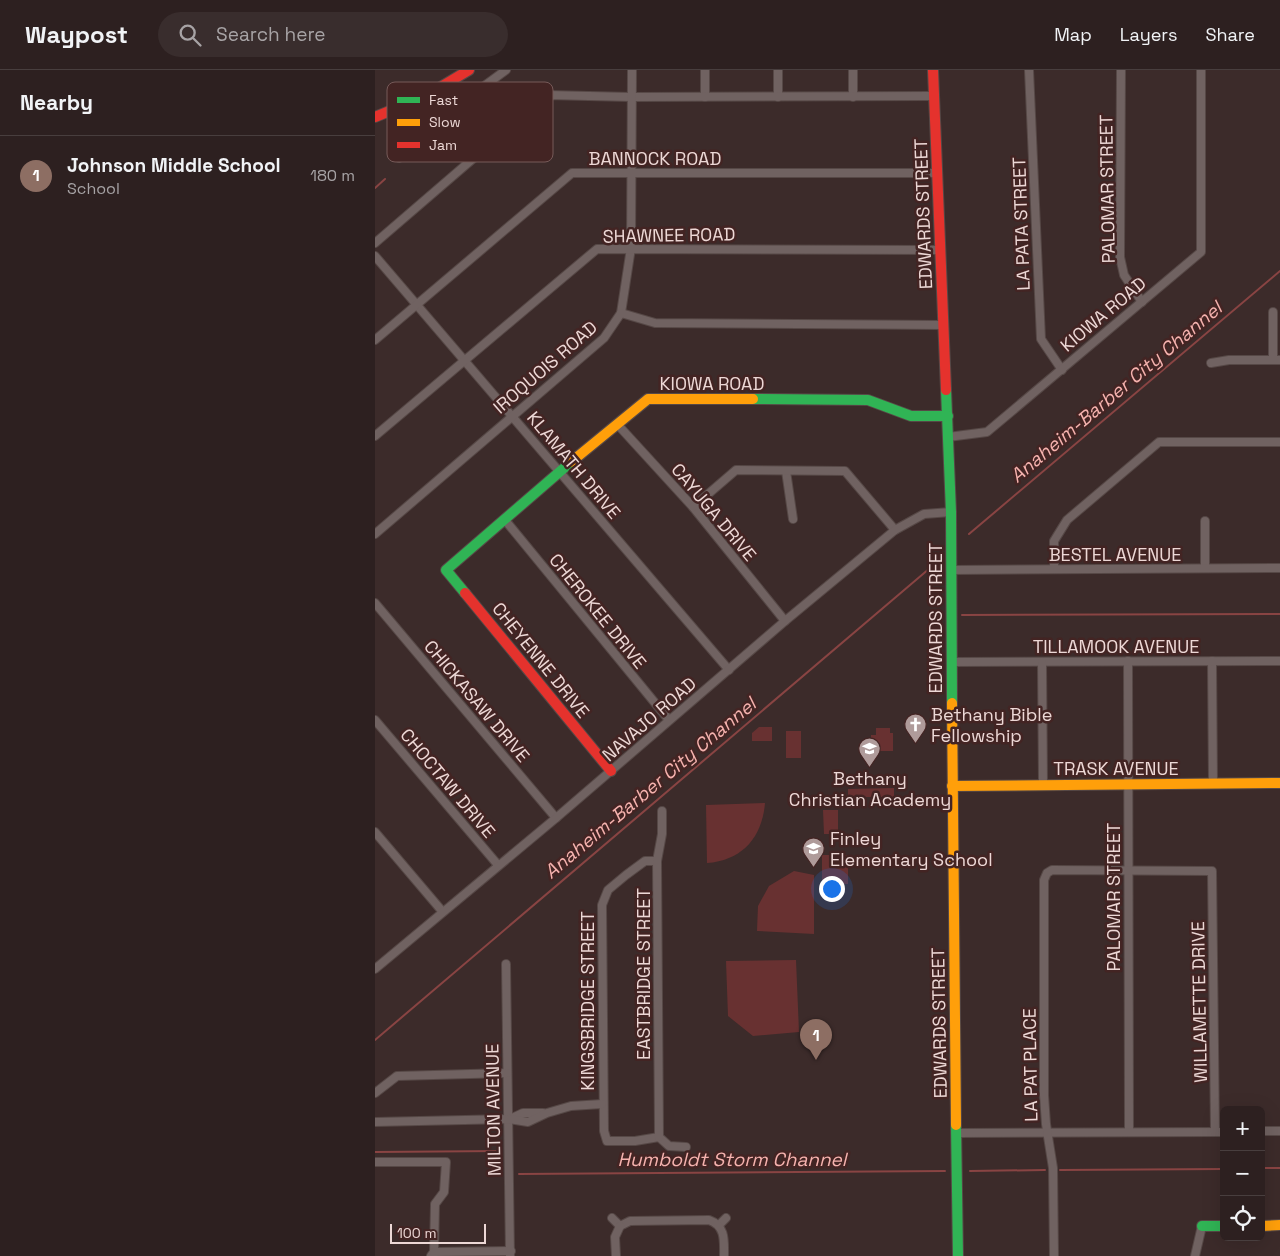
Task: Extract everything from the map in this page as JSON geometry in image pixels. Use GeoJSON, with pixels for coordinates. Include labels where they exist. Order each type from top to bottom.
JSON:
{"type":"FeatureCollection","features":[{"type":"Feature","properties":{"kind":"street"},"geometry":{"type":"LineString","coordinates":[[450,82],[469,70]]}},
{"type":"Feature","properties":{"kind":"street"},"geometry":{"type":"LineString","coordinates":[[490,82],[506,70]]}},
{"type":"Feature","properties":{"kind":"street"},"geometry":{"type":"LineString","coordinates":[[631,70],[631,248],[621,313],[655,323],[944,325]]}},
{"type":"Feature","properties":{"kind":"street"},"geometry":{"type":"LineString","coordinates":[[705,70],[705,97]]}},
{"type":"Feature","properties":{"kind":"street"},"geometry":{"type":"LineString","coordinates":[[777,97],[778,70]]}},
{"type":"Feature","properties":{"kind":"street"},"geometry":{"type":"LineString","coordinates":[[853,70],[853,97]]}},
{"type":"Feature","properties":{"kind":"street","name":"EDWARDS STREET"},"geometry":{"type":"LineString","coordinates":[[933,70],[951,512],[952,786],[958,1256]]}},
{"type":"Feature","properties":{"kind":"street","name":"LA PATA STREET"},"geometry":{"type":"LineString","coordinates":[[1029,70],[1041,339],[1062,370]]}},
{"type":"Feature","properties":{"kind":"street","name":"PALOMAR STREET"},"geometry":{"type":"LineString","coordinates":[[1121,70],[1120,257],[1124,275],[1142,302]]}},
{"type":"Feature","properties":{"kind":"street","name":"KIOWA ROAD"},"geometry":{"type":"LineString","coordinates":[[948,437],[987,432],[1201,252],[1201,70]]}},
{"type":"Feature","properties":{"kind":"street"},"geometry":{"type":"LineString","coordinates":[[553,95],[631,97],[934,96]]}},
{"type":"Feature","properties":{"kind":"street"},"geometry":{"type":"LineString","coordinates":[[375,117],[387,113]]}},
{"type":"Feature","properties":{"kind":"street"},"geometry":{"type":"LineString","coordinates":[[375,243],[469,162]]}},
{"type":"Feature","properties":{"kind":"street","name":"BANNOCK ROAD"},"geometry":{"type":"LineString","coordinates":[[375,340],[572,173],[937,173]]}},
{"type":"Feature","properties":{"kind":"street","name":"SHAWNEE ROAD"},"geometry":{"type":"LineString","coordinates":[[375,436],[597,249],[941,250]]}},
{"type":"Feature","properties":{"kind":"street","name":"KLAMATH DRIVE"},"geometry":{"type":"LineString","coordinates":[[375,256],[729,670]]}},
{"type":"Feature","properties":{"kind":"street"},"geometry":{"type":"LineString","coordinates":[[1211,363],[1229,360],[1276,360],[1273,312]]}},
{"type":"Feature","properties":{"kind":"street","name":"IROQUOIS ROAD"},"geometry":{"type":"LineString","coordinates":[[375,534],[512,415],[605,338],[621,313]]}},
{"type":"Feature","properties":{"kind":"street","name":"KIOWA ROAD"},"geometry":{"type":"LineString","coordinates":[[446,570],[559,472],[648,399],[868,400],[911,416],[947,416]]}},
{"type":"Feature","properties":{"kind":"street","name":"CAYUGA DRIVE"},"geometry":{"type":"LineString","coordinates":[[618,425],[693,507],[785,621]]}},
{"type":"Feature","properties":{"kind":"street"},"geometry":{"type":"LineString","coordinates":[[1055,570],[1055,541],[1067,520],[1159,442],[1280,442]]}},
{"type":"Feature","properties":{"kind":"street"},"geometry":{"type":"LineString","coordinates":[[693,507],[736,470],[845,471],[895,530]]}},
{"type":"Feature","properties":{"kind":"street"},"geometry":{"type":"LineString","coordinates":[[786,471],[793,519]]}},
{"type":"Feature","properties":{"kind":"street","name":"NAVAJO ROAD"},"geometry":{"type":"LineString","coordinates":[[375,969],[895,530],[924,514],[951,512]]}},
{"type":"Feature","properties":{"kind":"street","name":"CHEROKEE DRIVE"},"geometry":{"type":"LineString","coordinates":[[505,520],[669,720]]}},
{"type":"Feature","properties":{"kind":"street"},"geometry":{"type":"LineString","coordinates":[[1205,521],[1205,568]]}},
{"type":"Feature","properties":{"kind":"street","name":"BESTEL AVENUE"},"geometry":{"type":"LineString","coordinates":[[951,570],[1280,568]]}},
{"type":"Feature","properties":{"kind":"street","name":"CHEYENNE DRIVE"},"geometry":{"type":"LineString","coordinates":[[446,570],[611,771]]}},
{"type":"Feature","properties":{"kind":"street","name":"CHICKASAW DRIVE"},"geometry":{"type":"LineString","coordinates":[[375,603],[556,818]]}},
{"type":"Feature","properties":{"kind":"street","name":"PALOMAR STREET"},"geometry":{"type":"LineString","coordinates":[[1128,661],[1129,1132]]}},
{"type":"Feature","properties":{"kind":"street"},"geometry":{"type":"LineString","coordinates":[[1212,661],[1213,784]]}},
{"type":"Feature","properties":{"kind":"street","name":"TILLAMOOK AVENUE"},"geometry":{"type":"LineString","coordinates":[[951,662],[1280,661]]}},
{"type":"Feature","properties":{"kind":"street"},"geometry":{"type":"LineString","coordinates":[[1042,662],[1043,785]]}},
{"type":"Feature","properties":{"kind":"street","name":"CHOCTAW DRIVE"},"geometry":{"type":"LineString","coordinates":[[375,720],[498,865]]}},
{"type":"Feature","properties":{"kind":"street","name":"TRASK AVENUE"},"geometry":{"type":"LineString","coordinates":[[952,786],[1280,783]]}},
{"type":"Feature","properties":{"kind":"street","name":"EASTBRIDGE STREET"},"geometry":{"type":"LineString","coordinates":[[659,1137],[657,861],[662,834],[662,811]]}},
{"type":"Feature","properties":{"kind":"street"},"geometry":{"type":"LineString","coordinates":[[375,832],[442,911]]}},
{"type":"Feature","properties":{"kind":"street","name":"KINGSBRIDGE STREET"},"geometry":{"type":"LineString","coordinates":[[657,861],[645,861],[626,875],[609,890],[601,905],[602,1104],[604,1131],[607,1141],[635,1141],[659,1137]]}},
{"type":"Feature","properties":{"kind":"street","name":"LA PAT PLACE"},"geometry":{"type":"LineString","coordinates":[[1054,1256],[1053,1170],[1047,1133],[1044,1095],[1044,880],[1047,873],[1052,870],[1128,870]]}},
{"type":"Feature","properties":{"kind":"street","name":"WILLAMETTE DRIVE"},"geometry":{"type":"LineString","coordinates":[[1128,870],[1212,871],[1215,1132]]}},
{"type":"Feature","properties":{"kind":"street","name":"MILTON AVENUE"},"geometry":{"type":"LineString","coordinates":[[506,964],[510,1254]]}},
{"type":"Feature","properties":{"kind":"street"},"geometry":{"type":"LineString","coordinates":[[375,1094],[397,1076],[507,1073]]}},
{"type":"Feature","properties":{"kind":"street"},"geometry":{"type":"LineString","coordinates":[[375,1122],[509,1119],[528,1122],[547,1113],[571,1106],[602,1104]]}},
{"type":"Feature","properties":{"kind":"street"},"geometry":{"type":"LineString","coordinates":[[1265,1131],[1280,1131]]}},
{"type":"Feature","properties":{"kind":"street"},"geometry":{"type":"LineString","coordinates":[[956,1133],[1220,1132]]}},
{"type":"Feature","properties":{"kind":"street"},"geometry":{"type":"LineString","coordinates":[[659,1137],[669,1146],[686,1147]]}},
{"type":"Feature","properties":{"kind":"street"},"geometry":{"type":"LineString","coordinates":[[375,1162],[445,1162],[445,1192],[435,1204],[433,1254],[510,1254]]}},
{"type":"Feature","properties":{"kind":"street"},"geometry":{"type":"LineString","coordinates":[[612,1218],[620,1226]]}},
{"type":"Feature","properties":{"kind":"street"},"geometry":{"type":"LineString","coordinates":[[719,1225],[725,1218]]}},
{"type":"Feature","properties":{"kind":"street"},"geometry":{"type":"LineString","coordinates":[[615,1256],[615,1237],[620,1226],[630,1221],[709,1220],[719,1225],[724,1235],[724,1256]]}},
{"type":"Feature","properties":{"kind":"street"},"geometry":{"type":"LineString","coordinates":[[1265,1226],[1280,1225]]}},
{"type":"Feature","properties":{"kind":"street"},"geometry":{"type":"LineString","coordinates":[[1195,1256],[1202,1226],[1220,1226]]}},
{"type":"Feature","properties":{"kind":"shaded area"},"geometry":{"type":"Polygon","coordinates":[[[759,727],[772,727],[772,741],[752,741],[752,733],[759,727]]]}},
{"type":"Feature","properties":{"kind":"shaded area"},"geometry":{"type":"Polygon","coordinates":[[[876,728],[890,728],[890,733],[893,733],[893,751],[871,751],[871,735],[876,735],[876,728]]]}},
{"type":"Feature","properties":{"kind":"shaded area"},"geometry":{"type":"Polygon","coordinates":[[[786,731],[801,731],[801,758],[786,758],[786,731]]]}},
{"type":"Feature","properties":{"kind":"shaded area"},"geometry":{"type":"Polygon","coordinates":[[[894,788],[894,797],[856,797],[856,799],[848,799],[848,789],[894,788]]]}},
{"type":"Feature","properties":{"kind":"shaded area"},"geometry":{"type":"Polygon","coordinates":[[[765,803],[760,827],[748,845],[730,857],[707,863],[706,805],[765,803]]]}},
{"type":"Feature","properties":{"kind":"shaded area"},"geometry":{"type":"Polygon","coordinates":[[[823,810],[838,810],[838,834],[824,834],[823,810]]]}},
{"type":"Feature","properties":{"kind":"shaded area"},"geometry":{"type":"Polygon","coordinates":[[[822,855],[848,855],[848,884],[822,884],[822,855]]]}},
{"type":"Feature","properties":{"kind":"shaded area"},"geometry":{"type":"Polygon","coordinates":[[[794,871],[814,875],[814,934],[757,931],[758,906],[769,886],[794,871]]]}},
{"type":"Feature","properties":{"kind":"shaded area"},"geometry":{"type":"Polygon","coordinates":[[[824,888],[839,888],[839,900],[825,900],[824,888]]]}},
{"type":"Feature","properties":{"kind":"shaded area"},"geometry":{"type":"Polygon","coordinates":[[[796,960],[799,1032],[753,1036],[728,1016],[726,961],[796,960]]]}},
{"type":"Feature","properties":{"kind":"waterway"},"geometry":{"type":"LineString","coordinates":[[375,188],[385,179]]}},
{"type":"Feature","properties":{"kind":"waterway","name":"Anaheim-Barber City Channel"},"geometry":{"type":"LineString","coordinates":[[969,534],[1280,271]]}},
{"type":"Feature","properties":{"kind":"waterway","name":"Anaheim-Barber City Channel"},"geometry":{"type":"LineString","coordinates":[[375,1040],[943,557]]}},
{"type":"Feature","properties":{"kind":"waterway"},"geometry":{"type":"LineString","coordinates":[[962,615],[1280,614]]}},
{"type":"Feature","properties":{"kind":"waterway","name":"Humboldt Storm Channel"},"geometry":{"type":"LineString","coordinates":[[375,1152],[500,1151]]}},
{"type":"Feature","properties":{"kind":"waterway","name":"Humboldt Storm Channel"},"geometry":{"type":"LineString","coordinates":[[1265,1168],[1280,1168]]}},
{"type":"Feature","properties":{"kind":"waterway","name":"Humboldt Storm Channel"},"geometry":{"type":"LineString","coordinates":[[1060,1170],[1220,1169]]}},
{"type":"Feature","properties":{"kind":"waterway"},"geometry":{"type":"LineString","coordinates":[[970,1171],[1045,1170]]}},
{"type":"Feature","properties":{"kind":"waterway","name":"Humboldt Storm Channel"},"geometry":{"type":"LineString","coordinates":[[519,1174],[945,1171]]}},
{"type":"Feature","properties":{"kind":"traffic: fast"},"geometry":{"type":"LineString","coordinates":[[946,390],[951,512],[952,703]]}},
{"type":"Feature","properties":{"kind":"traffic: fast"},"geometry":{"type":"LineString","coordinates":[[753,399],[868,400],[911,416],[948,416]]}},
{"type":"Feature","properties":{"kind":"traffic: fast"},"geometry":{"type":"LineString","coordinates":[[465,593],[446,570],[571,462]]}},
{"type":"Feature","properties":{"kind":"traffic: fast"},"geometry":{"type":"LineString","coordinates":[[956,1125],[958,1256]]}},
{"type":"Feature","properties":{"kind":"traffic: fast"},"geometry":{"type":"LineString","coordinates":[[1202,1226],[1220,1226]]}},
{"type":"Feature","properties":{"kind":"traffic: slow"},"geometry":{"type":"LineString","coordinates":[[571,462],[648,399],[753,399]]}},
{"type":"Feature","properties":{"kind":"traffic: slow"},"geometry":{"type":"LineString","coordinates":[[952,703],[956,1125]]}},
{"type":"Feature","properties":{"kind":"traffic: slow"},"geometry":{"type":"LineString","coordinates":[[952,786],[1280,783]]}},
{"type":"Feature","properties":{"kind":"traffic: slow"},"geometry":{"type":"LineString","coordinates":[[1265,1226],[1280,1225]]}},
{"type":"Feature","properties":{"kind":"traffic: jam"},"geometry":{"type":"LineString","coordinates":[[449,82],[469,70]]}},
{"type":"Feature","properties":{"kind":"traffic: jam"},"geometry":{"type":"LineString","coordinates":[[933,70],[946,390]]}},
{"type":"Feature","properties":{"kind":"traffic: jam"},"geometry":{"type":"LineString","coordinates":[[375,117],[387,112]]}},
{"type":"Feature","properties":{"kind":"traffic: jam"},"geometry":{"type":"LineString","coordinates":[[465,593],[611,771]]}},
{"type":"Feature","properties":{"kind":"place","name":"Bethany Bible Fellowship"},"geometry":{"type":"Point","coordinates":[915,743]}},
{"type":"Feature","properties":{"kind":"place","name":"Bethany Christian Academy"},"geometry":{"type":"Point","coordinates":[870,767]}},
{"type":"Feature","properties":{"kind":"place","name":"Finley Elementary School"},"geometry":{"type":"Point","coordinates":[814,867]}},
{"type":"Feature","properties":{"kind":"place","name":"Johnson Middle School"},"geometry":{"type":"Point","coordinates":[816,1060]}}]}
